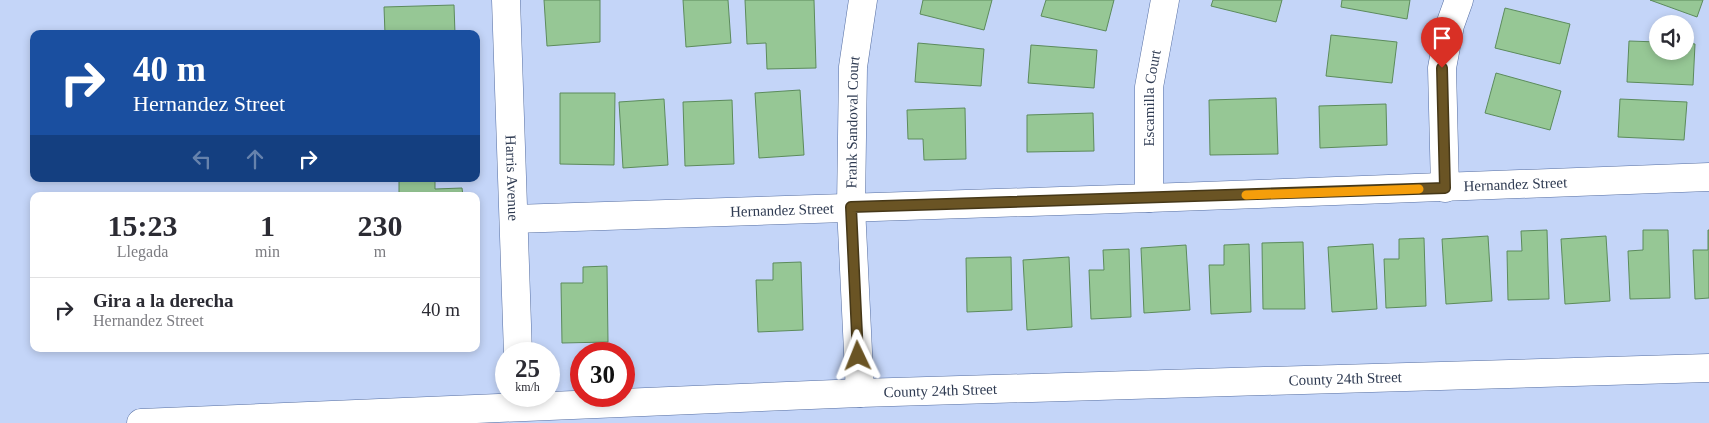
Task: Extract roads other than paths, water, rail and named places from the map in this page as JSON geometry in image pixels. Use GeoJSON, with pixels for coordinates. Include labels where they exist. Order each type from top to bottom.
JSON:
{"type":"FeatureCollection","features":[{"type":"Feature","properties":{"kind":"street","name":"Harris Avenue"},"geometry":{"type":"LineString","coordinates":[[506,0],[518,342]]}},
{"type":"Feature","properties":{"kind":"street","name":"Frank Sandoval Court"},"geometry":{"type":"LineString","coordinates":[[860,394],[851,207],[853,67],[863,0]]}},
{"type":"Feature","properties":{"kind":"street","name":"Escamilla Court"},"geometry":{"type":"LineString","coordinates":[[1149,198],[1149,87],[1165,0]]}},
{"type":"Feature","properties":{"kind":"street"},"geometry":{"type":"LineString","coordinates":[[1445,188],[1442,68],[1450,25],[1459,0]]}},
{"type":"Feature","properties":{"kind":"street","name":"Hernandez Street"},"geometry":{"type":"LineString","coordinates":[[514,218],[1445,188],[1709,177]]}},
{"type":"Feature","properties":{"kind":"street","name":"County 24th Street"},"geometry":{"type":"LineString","coordinates":[[560,401],[860,394],[1709,368]]}},
{"type":"Feature","properties":{"kind":"street","name":"County 24th Street"},"geometry":{"type":"LineString","coordinates":[[141,423],[495,403]]}}]}
